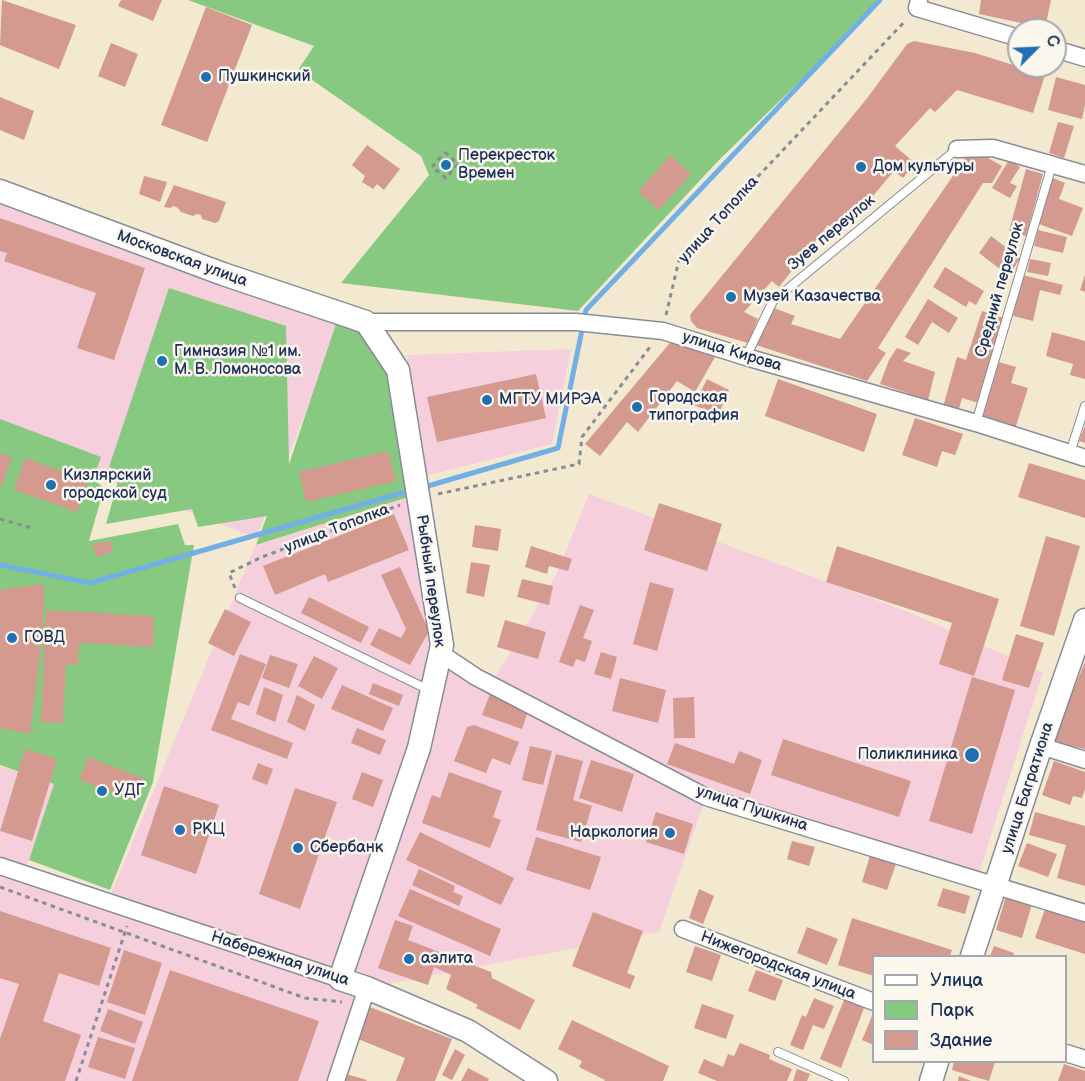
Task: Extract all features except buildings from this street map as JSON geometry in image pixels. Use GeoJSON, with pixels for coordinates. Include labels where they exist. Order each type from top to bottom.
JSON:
{"type":"FeatureCollection","features":[{"type":"Feature","properties":{"kind":"street"},"geometry":{"type":"LineString","coordinates":[[918,4],[1007,34]]}},
{"type":"Feature","properties":{"kind":"street"},"geometry":{"type":"LineString","coordinates":[[1067,53],[1085,58]]}},
{"type":"Feature","properties":{"kind":"street"},"geometry":{"type":"LineString","coordinates":[[957,149],[993,148],[1085,174]]}},
{"type":"Feature","properties":{"kind":"street","name":"Московская улица"},"geometry":{"type":"LineString","coordinates":[[0,191],[223,274],[366,322]]}},
{"type":"Feature","properties":{"kind":"street","name":"улица Кирова"},"geometry":{"type":"LineString","coordinates":[[366,322],[576,322],[663,331],[976,423],[1077,456]]}},
{"type":"Feature","properties":{"kind":"street","name":"Рыбный переулок"},"geometry":{"type":"LineString","coordinates":[[340,979],[419,748],[442,645],[398,370],[366,322]]}},
{"type":"Feature","properties":{"kind":"street","name":"улица Багратиона"},"geometry":{"type":"LineString","coordinates":[[973,955],[1085,620]]}},
{"type":"Feature","properties":{"kind":"street","name":"улица Пушкина"},"geometry":{"type":"LineString","coordinates":[[440,652],[476,676],[706,797],[1085,913]]}},
{"type":"Feature","properties":{"kind":"street"},"geometry":{"type":"LineString","coordinates":[[1041,746],[1085,760]]}},
{"type":"Feature","properties":{"kind":"street","name":"Набережная улица"},"geometry":{"type":"LineString","coordinates":[[0,866],[367,988],[468,1031],[546,1081]]}},
{"type":"Feature","properties":{"kind":"street","name":"Нижегородская улица"},"geometry":{"type":"LineString","coordinates":[[683,929],[872,1002]]}},
{"type":"Feature","properties":{"kind":"street"},"geometry":{"type":"LineString","coordinates":[[336,1081],[367,988]]}},
{"type":"Feature","properties":{"kind":"street"},"geometry":{"type":"LineString","coordinates":[[1067,1054],[1085,1059]]}},
{"type":"Feature","properties":{"kind":"street"},"geometry":{"type":"LineString","coordinates":[[931,1081],[937,1063]]}},
{"type":"Feature","properties":{"kind":"lane","name":"Зуев переулок"},"geometry":{"type":"LineString","coordinates":[[746,357],[773,301],[957,149]]}},
{"type":"Feature","properties":{"kind":"lane","name":"Средний переулок"},"geometry":{"type":"LineString","coordinates":[[976,423],[1052,165]]}},
{"type":"Feature","properties":{"kind":"lane"},"geometry":{"type":"LineString","coordinates":[[1077,456],[1085,406]]}},
{"type":"Feature","properties":{"kind":"lane"},"geometry":{"type":"LineString","coordinates":[[240,598],[433,692]]}},
{"type":"Feature","properties":{"kind":"lane"},"geometry":{"type":"LineString","coordinates":[[778,1052],[844,1081]]}},
{"type":"Feature","properties":{"kind":"path","name":"улица Тополка"},"geometry":{"type":"LineString","coordinates":[[240,598],[229,573],[262,557],[418,498],[579,464],[582,437],[663,331],[679,260],[918,4]]}},
{"type":"Feature","properties":{"kind":"path"},"geometry":{"type":"LineString","coordinates":[[445,152],[458,164],[446,178],[432,167],[445,152]]}},
{"type":"Feature","properties":{"kind":"path"},"geometry":{"type":"LineString","coordinates":[[0,519],[32,528]]}},
{"type":"Feature","properties":{"kind":"path"},"geometry":{"type":"LineString","coordinates":[[0,887],[305,998],[344,1002]]}},
{"type":"Feature","properties":{"kind":"path"},"geometry":{"type":"LineString","coordinates":[[76,1081],[132,910]]}},
{"type":"Feature","properties":{"kind":"shaded area","name":"Гимназия №1 им. М. В. Ломоносова"},"geometry":{"type":"Polygon","coordinates":[[[0,197],[338,320],[310,402],[256,538],[12,443],[0,470],[0,197]]]}},
{"type":"Feature","properties":{"kind":"shaded area","name":"МГТУ МИРЭА"},"geometry":{"type":"Polygon","coordinates":[[[571,349],[552,444],[425,476],[407,355],[571,349]]]}},
{"type":"Feature","properties":{"kind":"shaded area"},"geometry":{"type":"Polygon","coordinates":[[[418,494],[442,645],[494,683],[497,674],[557,573],[589,494],[908,612],[1043,672],[977,879],[706,797],[659,932],[367,988],[349,1058],[354,1060],[347,1081],[0,1081],[0,766],[55,784],[24,875],[108,901],[255,546],[418,494]]]}},
{"type":"Feature","properties":{"kind":"green space"},"geometry":{"type":"Polygon","coordinates":[[[188,0],[883,0],[718,161],[578,311],[341,283],[429,175],[421,156],[298,70],[314,46],[188,0]]]}},
{"type":"Feature","properties":{"kind":"green space"},"geometry":{"type":"Polygon","coordinates":[[[169,288],[286,326],[289,464],[338,318],[364,327],[395,370],[418,494],[256,545],[267,516],[198,527],[192,509],[106,524],[121,471],[109,467],[169,288]]]}},
{"type":"Feature","properties":{"kind":"green space"},"geometry":{"type":"Polygon","coordinates":[[[0,419],[101,457],[93,479],[104,488],[89,541],[178,524],[185,545],[194,545],[153,782],[110,890],[29,860],[54,784],[0,765],[0,419]]]}},
{"type":"Feature","properties":{"kind":"waterway"},"geometry":{"type":"LineString","coordinates":[[421,488],[558,448],[586,310],[880,0]]}},
{"type":"Feature","properties":{"kind":"waterway"},"geometry":{"type":"LineString","coordinates":[[0,565],[90,583],[412,490]]}},
{"type":"Feature","properties":{"kind":"place","name":"Пушкинский"},"geometry":{"type":"Point","coordinates":[206,77]}},
{"type":"Feature","properties":{"kind":"place","name":"Перекресток Времен"},"geometry":{"type":"Point","coordinates":[446,165]}},
{"type":"Feature","properties":{"kind":"place","name":"Дом культуры"},"geometry":{"type":"Point","coordinates":[861,167]}},
{"type":"Feature","properties":{"kind":"place","name":"Музей Казачества"},"geometry":{"type":"Point","coordinates":[731,297]}},
{"type":"Feature","properties":{"kind":"place","name":"Гимназия №1 им. М. В. Ломоносова"},"geometry":{"type":"Point","coordinates":[162,361]}},
{"type":"Feature","properties":{"kind":"place","name":"МГТУ МИРЭА"},"geometry":{"type":"Point","coordinates":[487,400]}},
{"type":"Feature","properties":{"kind":"place","name":"Городская типография"},"geometry":{"type":"Point","coordinates":[637,407]}},
{"type":"Feature","properties":{"kind":"place","name":"Кизлярский городской суд"},"geometry":{"type":"Point","coordinates":[51,485]}},
{"type":"Feature","properties":{"kind":"place","name":"ГОВД"},"geometry":{"type":"Point","coordinates":[12,638]}},
{"type":"Feature","properties":{"kind":"place","name":"Поликлиника"},"geometry":{"type":"Point","coordinates":[972,755]}},
{"type":"Feature","properties":{"kind":"place","name":"УДГ"},"geometry":{"type":"Point","coordinates":[102,791]}},
{"type":"Feature","properties":{"kind":"place","name":"РКЦ"},"geometry":{"type":"Point","coordinates":[180,830]}},
{"type":"Feature","properties":{"kind":"place","name":"Наркология"},"geometry":{"type":"Point","coordinates":[670,833]}},
{"type":"Feature","properties":{"kind":"place","name":"Сбербанк"},"geometry":{"type":"Point","coordinates":[298,848]}},
{"type":"Feature","properties":{"kind":"place","name":"аэлита"},"geometry":{"type":"Point","coordinates":[409,959]}}]}
